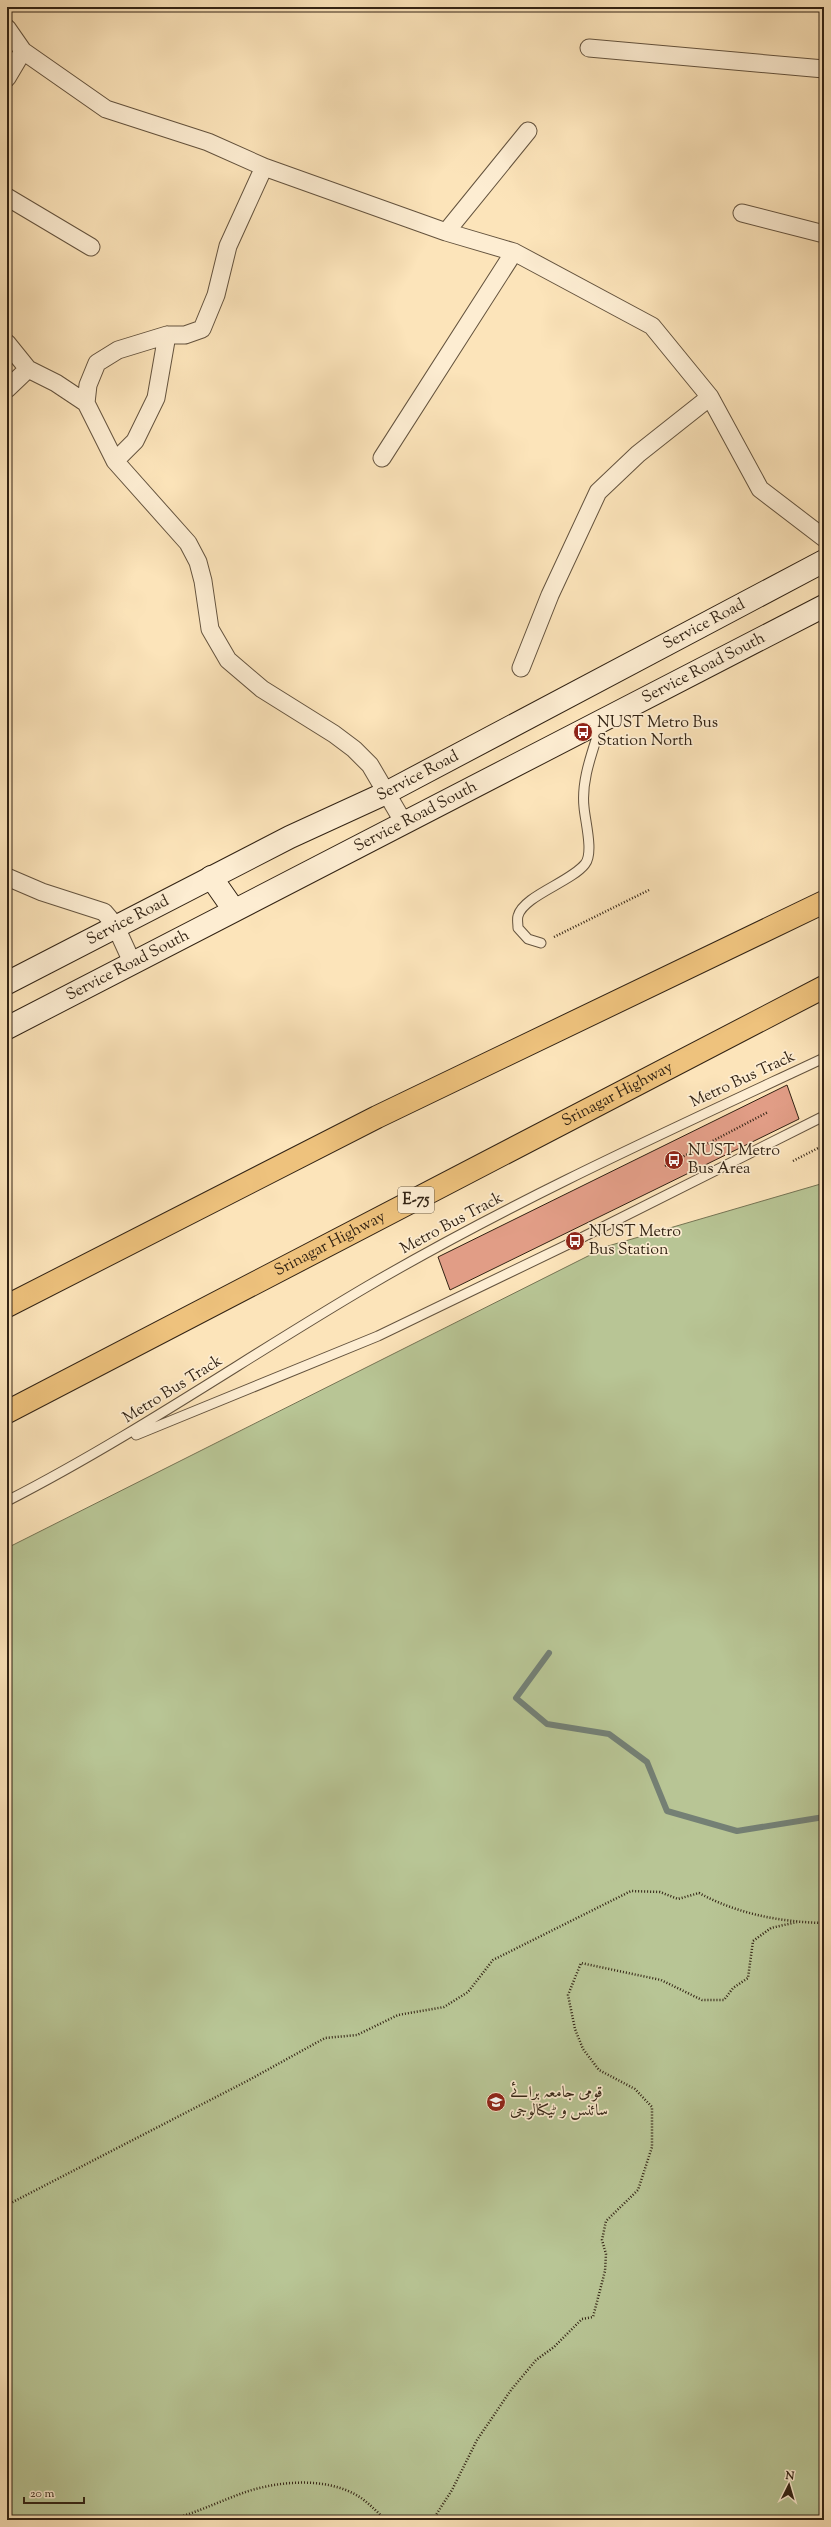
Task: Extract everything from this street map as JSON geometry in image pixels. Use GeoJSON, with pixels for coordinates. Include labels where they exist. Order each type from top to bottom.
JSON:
{"type":"FeatureCollection","features":[{"type":"Feature","properties":{"kind":"highway"},"geometry":{"type":"LineString","coordinates":[[7,1306],[377,1117],[823,902]]}},
{"type":"Feature","properties":{"kind":"highway","name":"Srinagar Highway"},"geometry":{"type":"LineString","coordinates":[[7,1412],[824,987]]}},
{"type":"Feature","properties":{"kind":"main road","name":"Service Road"},"geometry":{"type":"LineString","coordinates":[[7,983],[290,837],[386,793],[824,561]]}},
{"type":"Feature","properties":{"kind":"main road","name":"Service Road South"},"geometry":{"type":"LineString","coordinates":[[7,1028],[132,962],[824,606]]}},
{"type":"Feature","properties":{"kind":"main road"},"geometry":{"type":"LineString","coordinates":[[211,877],[234,910]]}},
{"type":"Feature","properties":{"kind":"street"},"geometry":{"type":"LineString","coordinates":[[7,28],[23,51],[106,109],[208,142],[264,167],[446,232],[514,252],[652,326],[710,398],[760,489],[824,538]]}},
{"type":"Feature","properties":{"kind":"street"},"geometry":{"type":"LineString","coordinates":[[589,48],[824,68]]}},
{"type":"Feature","properties":{"kind":"street"},"geometry":{"type":"LineString","coordinates":[[7,78],[23,51]]}},
{"type":"Feature","properties":{"kind":"street"},"geometry":{"type":"LineString","coordinates":[[446,232],[528,130]]}},
{"type":"Feature","properties":{"kind":"street"},"geometry":{"type":"LineString","coordinates":[[86,403],[88,385],[97,363],[118,350],[167,335],[185,335],[202,329],[216,295],[228,246],[264,167]]}},
{"type":"Feature","properties":{"kind":"street"},"geometry":{"type":"LineString","coordinates":[[7,197],[91,247]]}},
{"type":"Feature","properties":{"kind":"street"},"geometry":{"type":"LineString","coordinates":[[742,213],[824,234]]}},
{"type":"Feature","properties":{"kind":"street"},"geometry":{"type":"LineString","coordinates":[[382,458],[514,252]]}},
{"type":"Feature","properties":{"kind":"street"},"geometry":{"type":"LineString","coordinates":[[115,461],[136,441],[156,398],[167,335]]}},
{"type":"Feature","properties":{"kind":"street"},"geometry":{"type":"LineString","coordinates":[[7,343],[28,369],[56,383],[86,403],[115,461],[188,543],[198,562],[203,581],[210,629],[228,660],[262,689],[334,734],[354,749],[370,765],[404,823]]}},
{"type":"Feature","properties":{"kind":"street"},"geometry":{"type":"LineString","coordinates":[[7,389],[28,369]]}},
{"type":"Feature","properties":{"kind":"street"},"geometry":{"type":"LineString","coordinates":[[521,668],[550,595],[598,492],[638,454],[710,398]]}},
{"type":"Feature","properties":{"kind":"street"},"geometry":{"type":"LineString","coordinates":[[7,877],[42,892],[104,912],[115,926],[132,962]]}},
{"type":"Feature","properties":{"kind":"lane"},"geometry":{"type":"LineString","coordinates":[[541,943],[528,939],[518,928],[518,915],[527,903],[574,875],[586,863],[589,846],[583,797],[586,774],[602,721]]}},
{"type":"Feature","properties":{"kind":"lane","name":"Metro Bus Track"},"geometry":{"type":"LineString","coordinates":[[7,1501],[110,1446],[369,1286],[543,1192],[824,1058]]}},
{"type":"Feature","properties":{"kind":"lane","name":"Metro Bus Track"},"geometry":{"type":"LineString","coordinates":[[110,1446],[378,1336],[824,1116]]}},
{"type":"Feature","properties":{"kind":"path"},"geometry":{"type":"LineString","coordinates":[[541,943],[650,890]]}},
{"type":"Feature","properties":{"kind":"path"},"geometry":{"type":"LineString","coordinates":[[665,1166],[768,1112]]}},
{"type":"Feature","properties":{"kind":"path"},"geometry":{"type":"LineString","coordinates":[[793,1161],[824,1145]]}},
{"type":"Feature","properties":{"kind":"path"},"geometry":{"type":"LineString","coordinates":[[7,2205],[249,2080],[325,2038],[356,2035],[398,2015],[444,2007],[468,1992],[493,1960],[631,1891],[660,1892],[678,1899],[699,1893],[717,1903],[749,1914],[797,1922],[824,1923]]}},
{"type":"Feature","properties":{"kind":"path"},"geometry":{"type":"LineString","coordinates":[[430,2520],[434,2518],[445,2501],[477,2440],[511,2390],[536,2360],[554,2347],[582,2319],[592,2317],[605,2271],[606,2254],[602,2240],[606,2221],[638,2190],[652,2147],[652,2106],[635,2089],[599,2070],[583,2049],[575,2028],[568,1995],[581,1963],[661,1980],[702,2000],[724,2000],[733,1988],[748,1978],[753,1940],[771,1928],[797,1922]]}},
{"type":"Feature","properties":{"kind":"path"},"geometry":{"type":"LineString","coordinates":[[169,2520],[242,2493],[281,2484],[306,2483],[334,2486],[358,2496],[386,2520]]}},
{"type":"Feature","properties":{"kind":"green space"},"geometry":{"type":"Polygon","coordinates":[[[824,1183],[824,2520],[7,2520],[7,1548],[608,1246],[824,1183]]]}},
{"type":"Feature","properties":{"kind":"building","name":"NUST Metro Bus Area"},"geometry":{"type":"Polygon","coordinates":[[[787,1085],[799,1119],[450,1290],[438,1257],[787,1085]]]}},
{"type":"Feature","properties":{"kind":"waterway"},"geometry":{"type":"LineString","coordinates":[[549,1653],[516,1698],[547,1724],[609,1734],[647,1762],[667,1811],[737,1831],[824,1817]]}},
{"type":"Feature","properties":{"kind":"place","name":"NUST Metro Bus Station North"},"geometry":{"type":"Point","coordinates":[583,732]}},
{"type":"Feature","properties":{"kind":"place","name":"NUST Metro Bus Area"},"geometry":{"type":"Point","coordinates":[674,1160]}},
{"type":"Feature","properties":{"kind":"place","name":"NUST Metro Bus Station"},"geometry":{"type":"Point","coordinates":[575,1241]}},
{"type":"Feature","properties":{"kind":"place","name":"قومی جامعہ برائے سائنس و ٹیکنالوجی"},"geometry":{"type":"Point","coordinates":[496,2102]}}]}
